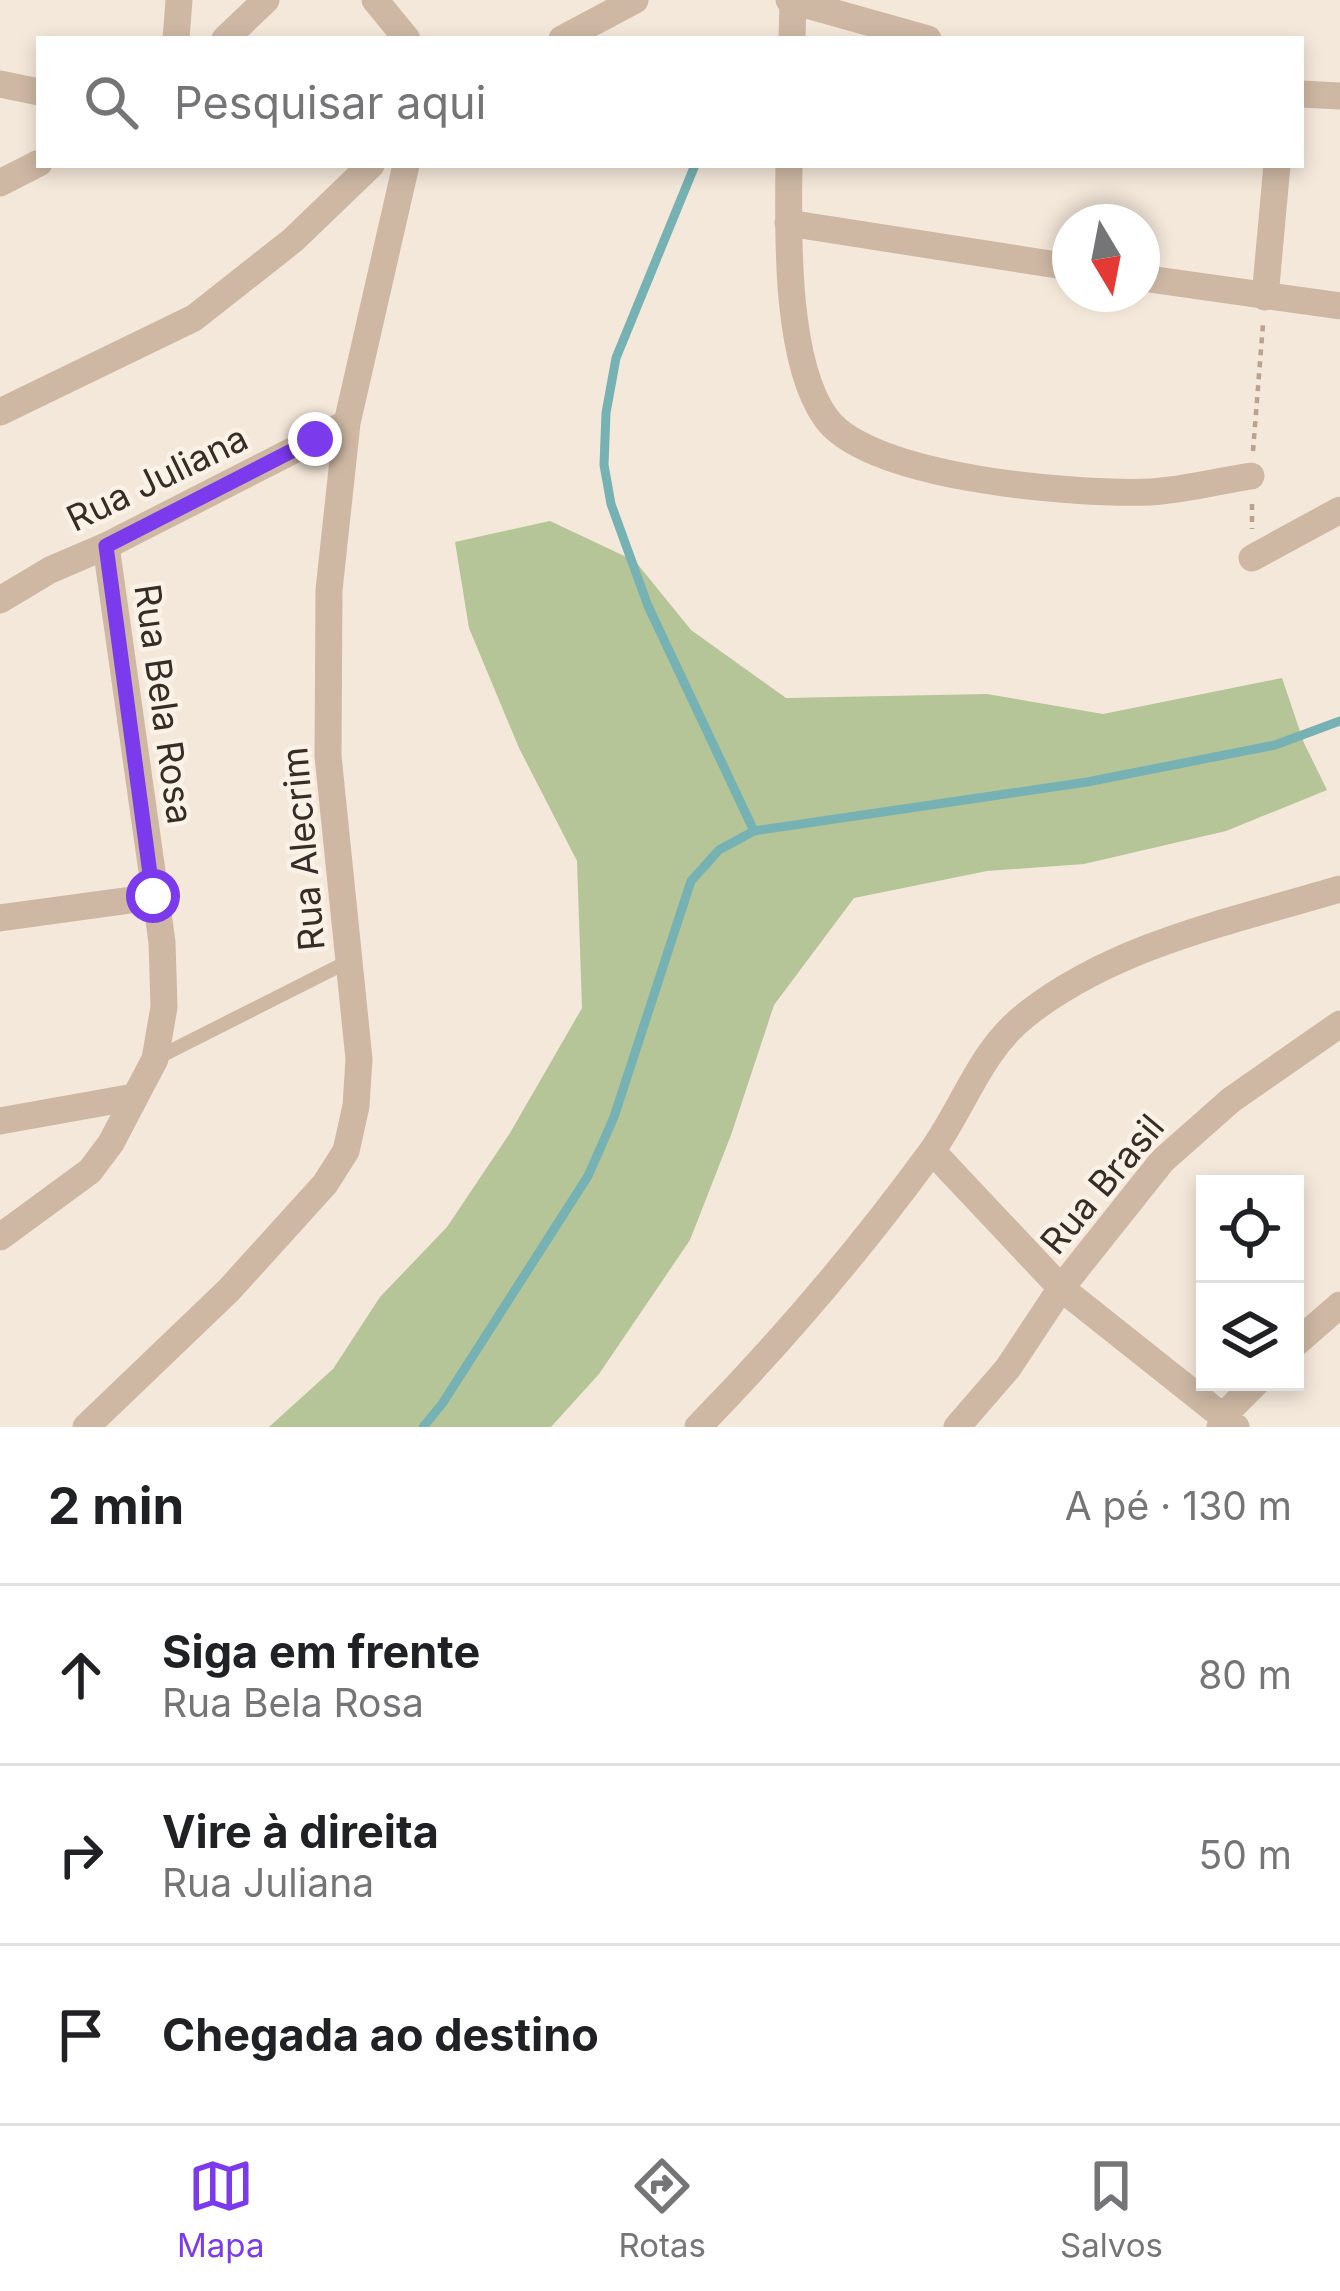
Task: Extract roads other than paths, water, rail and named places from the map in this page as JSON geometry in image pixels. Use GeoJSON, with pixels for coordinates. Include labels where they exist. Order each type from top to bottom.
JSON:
{"type":"FeatureCollection","features":[{"type":"Feature","properties":{"kind":"street"},"geometry":{"type":"LineString","coordinates":[[176,36],[179,0]]}},
{"type":"Feature","properties":{"kind":"street"},"geometry":{"type":"LineString","coordinates":[[228,36],[266,0]]}},
{"type":"Feature","properties":{"kind":"street"},"geometry":{"type":"LineString","coordinates":[[375,0],[405,36]]}},
{"type":"Feature","properties":{"kind":"street"},"geometry":{"type":"LineString","coordinates":[[568,36],[635,0]]}},
{"type":"Feature","properties":{"kind":"street"},"geometry":{"type":"LineString","coordinates":[[792,36],[792,1],[917,36]]}},
{"type":"Feature","properties":{"kind":"street"},"geometry":{"type":"LineString","coordinates":[[0,84],[36,91]]}},
{"type":"Feature","properties":{"kind":"street"},"geometry":{"type":"LineString","coordinates":[[1304,94],[1340,96]]}},
{"type":"Feature","properties":{"kind":"street"},"geometry":{"type":"LineString","coordinates":[[0,183],[36,165]]}},
{"type":"Feature","properties":{"kind":"street"},"geometry":{"type":"LineString","coordinates":[[0,412],[194,318],[293,240],[368,168]]}},
{"type":"Feature","properties":{"kind":"street","name":"Rua Alecrim"},"geometry":{"type":"LineString","coordinates":[[86,1427],[229,1291],[325,1184],[346,1151],[356,1106],[359,1058],[328,756],[329,590],[346,423],[405,168]]}},
{"type":"Feature","properties":{"kind":"street"},"geometry":{"type":"LineString","coordinates":[[790,168],[788,223],[795,314],[810,387],[829,422],[864,447],[938,471],[1024,486],[1100,492],[1156,492],[1251,476]]}},
{"type":"Feature","properties":{"kind":"street"},"geometry":{"type":"LineString","coordinates":[[1265,297],[1277,168]]}},
{"type":"Feature","properties":{"kind":"street"},"geometry":{"type":"LineString","coordinates":[[788,223],[1052,264]]}},
{"type":"Feature","properties":{"kind":"street"},"geometry":{"type":"LineString","coordinates":[[1160,281],[1340,306]]}},
{"type":"Feature","properties":{"kind":"street","name":"Rua Juliana"},"geometry":{"type":"LineString","coordinates":[[0,601],[50,571],[346,423]]}},
{"type":"Feature","properties":{"kind":"street"},"geometry":{"type":"LineString","coordinates":[[1252,558],[1340,509]]}},
{"type":"Feature","properties":{"kind":"street","name":"Rua Bela Rosa"},"geometry":{"type":"LineString","coordinates":[[0,1238],[90,1171],[111,1143],[155,1059],[164,1007],[164,972],[106,546]]}},
{"type":"Feature","properties":{"kind":"street"},"geometry":{"type":"LineString","coordinates":[[698,1427],[803,1317],[932,1151],[998,1041],[1060,991],[1145,948],[1340,889]]}},
{"type":"Feature","properties":{"kind":"street"},"geometry":{"type":"LineString","coordinates":[[0,918],[153,896]]}},
{"type":"Feature","properties":{"kind":"street","name":"Rua Brasil"},"geometry":{"type":"LineString","coordinates":[[957,1427],[1009,1368],[1061,1288],[1162,1161],[1195,1129],[1340,1024]]}},
{"type":"Feature","properties":{"kind":"street"},"geometry":{"type":"LineString","coordinates":[[0,1121],[134,1097]]}},
{"type":"Feature","properties":{"kind":"street"},"geometry":{"type":"LineString","coordinates":[[932,1151],[1061,1288],[1227,1423],[1250,1391]]}},
{"type":"Feature","properties":{"kind":"street"},"geometry":{"type":"LineString","coordinates":[[1304,1336],[1340,1305]]}},
{"type":"Feature","properties":{"kind":"lane"},"geometry":{"type":"LineString","coordinates":[[155,1059],[349,961]]}},
{"type":"Feature","properties":{"kind":"waterway"},"geometry":{"type":"LineString","coordinates":[[694,168],[616,358],[606,413],[604,465],[611,504],[648,606],[754,831]]}},
{"type":"Feature","properties":{"kind":"waterway"},"geometry":{"type":"LineString","coordinates":[[423,1427],[588,1176],[614,1117],[691,881],[719,850],[754,831],[1087,782],[1275,745],[1340,721]]}}]}
